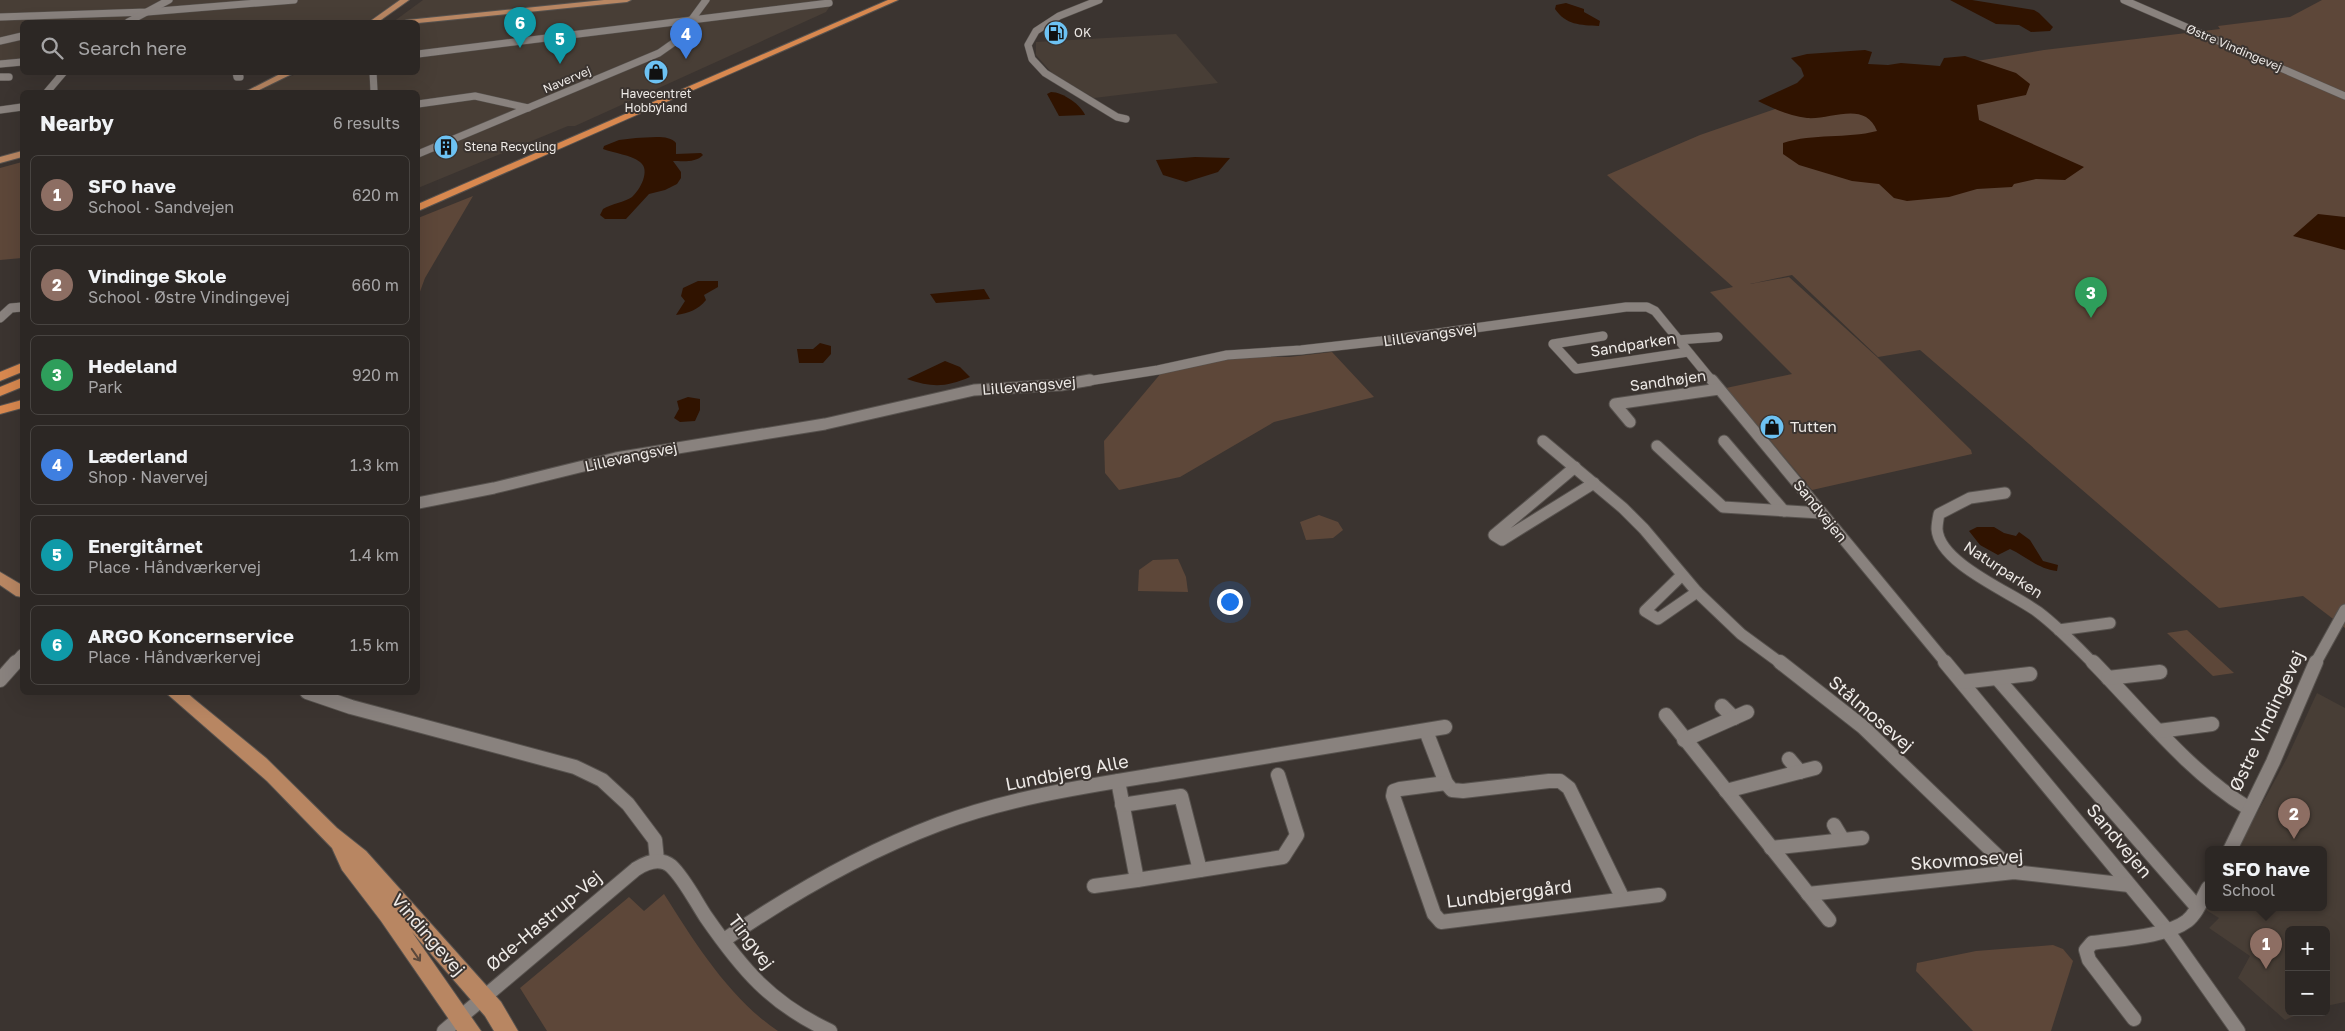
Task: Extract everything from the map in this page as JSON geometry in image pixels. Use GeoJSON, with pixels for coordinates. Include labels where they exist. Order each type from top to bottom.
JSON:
{"type":"FeatureCollection","features":[{"type":"Feature","properties":{"kind":"highway"},"geometry":{"type":"LineString","coordinates":[[852,11],[875,0]]}},
{"type":"Feature","properties":{"kind":"highway"},"geometry":{"type":"LineString","coordinates":[[420,200],[879,0]]}},
{"type":"Feature","properties":{"kind":"highway"},"geometry":{"type":"LineString","coordinates":[[420,207],[894,0]]}},
{"type":"Feature","properties":{"kind":"highway"},"geometry":{"type":"LineString","coordinates":[[841,22],[904,0]]}},
{"type":"Feature","properties":{"kind":"highway"},"geometry":{"type":"LineString","coordinates":[[0,377],[20,368]]}},
{"type":"Feature","properties":{"kind":"highway"},"geometry":{"type":"LineString","coordinates":[[0,384],[20,375]]}},
{"type":"Feature","properties":{"kind":"highway"},"geometry":{"type":"LineString","coordinates":[[0,392],[20,383]]}},
{"type":"Feature","properties":{"kind":"highway"},"geometry":{"type":"LineString","coordinates":[[0,410],[20,405]]}},
{"type":"Feature","properties":{"kind":"main road"},"geometry":{"type":"LineString","coordinates":[[376,20],[404,0]]}},
{"type":"Feature","properties":{"kind":"main road"},"geometry":{"type":"LineString","coordinates":[[385,20],[413,0]]}},
{"type":"Feature","properties":{"kind":"main road"},"geometry":{"type":"LineString","coordinates":[[420,21],[627,0]]}},
{"type":"Feature","properties":{"kind":"main road"},"geometry":{"type":"LineString","coordinates":[[247,90],[280,75]]}},
{"type":"Feature","properties":{"kind":"main road"},"geometry":{"type":"LineString","coordinates":[[253,90],[286,75]]}},
{"type":"Feature","properties":{"kind":"main road"},"geometry":{"type":"LineString","coordinates":[[0,160],[20,155]]}},
{"type":"Feature","properties":{"kind":"main road"},"geometry":{"type":"LineString","coordinates":[[0,577],[20,591]]}},
{"type":"Feature","properties":{"kind":"main road","name":"Vindingevej"},"geometry":{"type":"LineString","coordinates":[[177,695],[233,739],[288,790],[345,855],[388,915],[458,1027]]}},
{"type":"Feature","properties":{"kind":"main road","name":"Vindingevej"},"geometry":{"type":"LineString","coordinates":[[345,855],[359,857],[483,998],[507,1031]]}},
{"type":"Feature","properties":{"kind":"street"},"geometry":{"type":"LineString","coordinates":[[132,20],[169,0]]}},
{"type":"Feature","properties":{"kind":"street"},"geometry":{"type":"LineString","coordinates":[[0,17],[147,12],[294,0]]}},
{"type":"Feature","properties":{"kind":"street","name":"Navervej"},"geometry":{"type":"LineString","coordinates":[[420,153],[659,53],[676,41],[706,0]]}},
{"type":"Feature","properties":{"kind":"street"},"geometry":{"type":"LineString","coordinates":[[1099,0],[1071,10],[1039,28],[1028,42],[1028,54],[1035,65],[1050,78],[1118,117],[1126,119]]}},
{"type":"Feature","properties":{"kind":"street","name":"Østre Vindingevej"},"geometry":{"type":"LineString","coordinates":[[2124,0],[2345,96]]}},
{"type":"Feature","properties":{"kind":"street"},"geometry":{"type":"LineString","coordinates":[[420,54],[692,18],[829,3]]}},
{"type":"Feature","properties":{"kind":"street"},"geometry":{"type":"LineString","coordinates":[[54,20],[68,14]]}},
{"type":"Feature","properties":{"kind":"street"},"geometry":{"type":"LineString","coordinates":[[0,41],[20,36]]}},
{"type":"Feature","properties":{"kind":"street"},"geometry":{"type":"LineString","coordinates":[[0,64],[20,62]]}},
{"type":"Feature","properties":{"kind":"street"},"geometry":{"type":"LineString","coordinates":[[49,90],[61,75]]}},
{"type":"Feature","properties":{"kind":"street"},"geometry":{"type":"LineString","coordinates":[[373,75],[374,90]]}},
{"type":"Feature","properties":{"kind":"street"},"geometry":{"type":"LineString","coordinates":[[0,77],[9,77]]}},
{"type":"Feature","properties":{"kind":"street"},"geometry":{"type":"LineString","coordinates":[[420,104],[475,96],[528,108]]}},
{"type":"Feature","properties":{"kind":"street"},"geometry":{"type":"LineString","coordinates":[[0,110],[20,107]]}},
{"type":"Feature","properties":{"kind":"street"},"geometry":{"type":"LineString","coordinates":[[0,318],[11,308],[20,307]]}},
{"type":"Feature","properties":{"kind":"street","name":"Lillevangsvej"},"geometry":{"type":"LineString","coordinates":[[420,503],[494,488],[616,458],[825,424],[974,390],[1061,384],[1158,370],[1227,355],[1301,350],[1381,341],[1626,307],[1647,307]]}},
{"type":"Feature","properties":{"kind":"street","name":"Sandvejen"},"geometry":{"type":"LineString","coordinates":[[1647,307],[1655,312],[2166,929],[2238,1031]]}},
{"type":"Feature","properties":{"kind":"street","name":"Sandparken"},"geometry":{"type":"LineString","coordinates":[[1603,336],[1553,344],[1576,369],[1688,352]]}},
{"type":"Feature","properties":{"kind":"street"},"geometry":{"type":"LineString","coordinates":[[1677,340],[1718,337]]}},
{"type":"Feature","properties":{"kind":"street","name":"Sandhøjen"},"geometry":{"type":"LineString","coordinates":[[1630,422],[1615,404],[1719,389]]}},
{"type":"Feature","properties":{"kind":"street","name":"Stålmosevej"},"geometry":{"type":"LineString","coordinates":[[1543,441],[1594,483],[1644,529],[1697,592],[1741,634],[1818,690],[1863,727],[2014,872]]}},
{"type":"Feature","properties":{"kind":"street"},"geometry":{"type":"LineString","coordinates":[[1724,441],[1784,511]]}},
{"type":"Feature","properties":{"kind":"street"},"geometry":{"type":"LineString","coordinates":[[1657,446],[1723,507],[1822,514]]}},
{"type":"Feature","properties":{"kind":"street"},"geometry":{"type":"LineString","coordinates":[[1575,467],[1494,535],[1502,540],[1594,483]]}},
{"type":"Feature","properties":{"kind":"street","name":"Naturparken"},"geometry":{"type":"LineString","coordinates":[[2005,492],[1979,495],[1951,505],[1938,515],[1936,533],[1942,545],[1966,568],[2024,602],[2059,630],[2215,787],[2248,808]]}},
{"type":"Feature","properties":{"kind":"street"},"geometry":{"type":"LineString","coordinates":[[1682,575],[1645,611],[1647,614],[1658,619],[1697,592]]}},
{"type":"Feature","properties":{"kind":"street","name":"Østre Vindingevej"},"geometry":{"type":"LineString","coordinates":[[2232,846],[2248,816],[2248,808],[2273,762],[2310,674],[2345,610]]}},
{"type":"Feature","properties":{"kind":"street"},"geometry":{"type":"LineString","coordinates":[[2059,630],[2110,624]]}},
{"type":"Feature","properties":{"kind":"street"},"geometry":{"type":"LineString","coordinates":[[0,680],[20,657]]}},
{"type":"Feature","properties":{"kind":"street"},"geometry":{"type":"LineString","coordinates":[[2108,678],[2160,672]]}},
{"type":"Feature","properties":{"kind":"street"},"geometry":{"type":"LineString","coordinates":[[1962,682],[2030,674]]}},
{"type":"Feature","properties":{"kind":"street","name":"Sandvejen"},"geometry":{"type":"LineString","coordinates":[[1997,678],[2197,907]]}},
{"type":"Feature","properties":{"kind":"street"},"geometry":{"type":"LineString","coordinates":[[316,695],[351,707],[575,766],[602,780],[628,804],[655,840],[657,860]]}},
{"type":"Feature","properties":{"kind":"street"},"geometry":{"type":"LineString","coordinates":[[1722,706],[1734,718]]}},
{"type":"Feature","properties":{"kind":"street"},"geometry":{"type":"LineString","coordinates":[[1684,740],[1747,712]]}},
{"type":"Feature","properties":{"kind":"street"},"geometry":{"type":"LineString","coordinates":[[1666,715],[1829,920]]}},
{"type":"Feature","properties":{"kind":"street"},"geometry":{"type":"LineString","coordinates":[[2159,731],[2212,724]]}},
{"type":"Feature","properties":{"kind":"street","name":"Lundbjerg Alle"},"geometry":{"type":"LineString","coordinates":[[724,940],[832,872],[925,829],[988,809],[1052,792],[1446,727]]}},
{"type":"Feature","properties":{"kind":"street"},"geometry":{"type":"LineString","coordinates":[[1426,730],[1446,783]]}},
{"type":"Feature","properties":{"kind":"street"},"geometry":{"type":"LineString","coordinates":[[1789,759],[1800,772]]}},
{"type":"Feature","properties":{"kind":"street"},"geometry":{"type":"LineString","coordinates":[[1726,792],[1815,768]]}},
{"type":"Feature","properties":{"kind":"street"},"geometry":{"type":"LineString","coordinates":[[1094,886],[1283,857],[1297,835],[1278,775]]}},
{"type":"Feature","properties":{"kind":"street","name":"Lundbjerggård"},"geometry":{"type":"LineString","coordinates":[[1623,899],[1569,788],[1560,781],[1463,791],[1452,790],[1446,783],[1394,791],[1393,796],[1434,914],[1441,922],[1659,895]]}},
{"type":"Feature","properties":{"kind":"street"},"geometry":{"type":"LineString","coordinates":[[1118,782],[1137,880]]}},
{"type":"Feature","properties":{"kind":"street"},"geometry":{"type":"LineString","coordinates":[[1122,805],[1181,796],[1200,870]]}},
{"type":"Feature","properties":{"kind":"street"},"geometry":{"type":"LineString","coordinates":[[1834,825],[1843,840]]}},
{"type":"Feature","properties":{"kind":"street"},"geometry":{"type":"LineString","coordinates":[[1771,848],[1862,838]]}},
{"type":"Feature","properties":{"kind":"street","name":"Tingvej"},"geometry":{"type":"LineString","coordinates":[[657,860],[666,862],[672,867],[754,981],[778,1004],[812,1024],[830,1031]]}},
{"type":"Feature","properties":{"kind":"street","name":"Øde-Hastrup-Vej"},"geometry":{"type":"LineString","coordinates":[[458,1027],[483,998],[636,869],[646,863],[657,860]]}},
{"type":"Feature","properties":{"kind":"street","name":"Skovmosevej"},"geometry":{"type":"LineString","coordinates":[[1808,894],[2014,872],[2128,885]]}},
{"type":"Feature","properties":{"kind":"street"},"geometry":{"type":"LineString","coordinates":[[2134,1019],[2088,960],[2086,950],[2092,943],[2166,929],[2188,920],[2205,893]]}},
{"type":"Feature","properties":{"kind":"shaded area"},"geometry":{"type":"Polygon","coordinates":[[[0,0],[399,0],[370,20],[20,20],[20,59],[0,62],[0,0]]]}},
{"type":"Feature","properties":{"kind":"shaded area"},"geometry":{"type":"Polygon","coordinates":[[[423,0],[834,0],[826,12],[575,126],[568,126],[420,187],[420,90],[262,90],[294,75],[420,75],[420,20],[396,20],[423,0]]]}},
{"type":"Feature","properties":{"kind":"shaded area"},"geometry":{"type":"Polygon","coordinates":[[[1950,0],[1972,0],[2034,10],[2053,27],[2050,31],[2031,32],[2019,25],[1996,24],[1950,0]]]}},
{"type":"Feature","properties":{"kind":"shaded area"},"geometry":{"type":"Polygon","coordinates":[[[2322,0],[2345,0],[2345,628],[2303,596],[2219,608],[1920,350],[1878,357],[1792,275],[1750,284],[1789,277],[1877,357],[1971,450],[1972,454],[1812,490],[1726,388],[1792,374],[1710,292],[1733,287],[1607,175],[1700,135],[1778,108],[1958,64],[2044,50],[2220,29],[2218,26],[2290,17],[2322,0]]]}},
{"type":"Feature","properties":{"kind":"shaded area"},"geometry":{"type":"Polygon","coordinates":[[[1566,3],[1584,9],[1584,12],[1600,21],[1599,26],[1574,23],[1564,18],[1555,9],[1556,5],[1566,3]]]}},
{"type":"Feature","properties":{"kind":"shaded area"},"geometry":{"type":"Polygon","coordinates":[[[1176,34],[1218,83],[1094,98],[1052,73],[1036,55],[1036,42],[1176,34]]]}},
{"type":"Feature","properties":{"kind":"shaded area"},"geometry":{"type":"Polygon","coordinates":[[[1865,50],[1872,52],[1868,64],[1888,65],[1901,63],[1940,66],[1944,58],[1965,56],[2016,73],[2030,84],[2026,95],[1977,105],[1979,120],[2084,167],[2065,180],[2036,179],[2014,184],[2012,187],[1977,189],[1949,197],[1907,201],[1894,198],[1879,184],[1852,181],[1799,165],[1783,154],[1783,143],[1806,138],[1854,135],[1877,131],[1872,122],[1864,116],[1846,114],[1807,118],[1788,114],[1758,101],[1797,83],[1804,76],[1801,68],[1791,58],[1807,54],[1865,50]]]}},
{"type":"Feature","properties":{"kind":"shaded area"},"geometry":{"type":"Polygon","coordinates":[[[1051,92],[1061,94],[1071,100],[1080,107],[1085,115],[1059,116],[1047,94],[1051,92]]]}},
{"type":"Feature","properties":{"kind":"shaded area"},"geometry":{"type":"Polygon","coordinates":[[[668,138],[676,143],[676,154],[701,153],[703,155],[693,160],[673,161],[681,172],[681,178],[677,184],[665,190],[649,194],[626,219],[605,219],[600,215],[603,209],[632,197],[641,185],[645,170],[640,162],[603,149],[604,146],[619,140],[668,138]]]}},
{"type":"Feature","properties":{"kind":"shaded area"},"geometry":{"type":"Polygon","coordinates":[[[1195,157],[1230,158],[1218,172],[1186,182],[1163,175],[1156,160],[1195,157]]]}},
{"type":"Feature","properties":{"kind":"shaded area"},"geometry":{"type":"Polygon","coordinates":[[[20,163],[20,258],[0,260],[0,168],[20,163]]]}},
{"type":"Feature","properties":{"kind":"shaded area"},"geometry":{"type":"Polygon","coordinates":[[[473,196],[425,278],[420,292],[420,217],[473,196]]]}},
{"type":"Feature","properties":{"kind":"shaded area"},"geometry":{"type":"Polygon","coordinates":[[[2318,214],[2345,217],[2345,250],[2293,236],[2318,214]]]}},
{"type":"Feature","properties":{"kind":"shaded area"},"geometry":{"type":"Polygon","coordinates":[[[698,281],[718,281],[718,287],[704,295],[706,300],[696,309],[676,315],[685,301],[681,296],[683,288],[698,281]]]}},
{"type":"Feature","properties":{"kind":"shaded area"},"geometry":{"type":"Polygon","coordinates":[[[984,289],[990,299],[936,303],[930,294],[984,289]]]}},
{"type":"Feature","properties":{"kind":"shaded area"},"geometry":{"type":"Polygon","coordinates":[[[820,343],[831,346],[831,354],[823,363],[799,363],[797,349],[813,349],[820,343]]]}},
{"type":"Feature","properties":{"kind":"shaded area"},"geometry":{"type":"Polygon","coordinates":[[[1332,352],[1374,397],[1274,422],[1180,477],[1119,490],[1105,473],[1104,441],[1162,372],[1206,360],[1242,357],[1289,357],[1332,352]]]}},
{"type":"Feature","properties":{"kind":"shaded area"},"geometry":{"type":"Polygon","coordinates":[[[945,361],[960,367],[970,377],[954,383],[939,385],[924,384],[907,379],[945,361]]]}},
{"type":"Feature","properties":{"kind":"shaded area"},"geometry":{"type":"Polygon","coordinates":[[[688,397],[700,399],[700,410],[695,421],[680,422],[674,418],[679,409],[677,401],[688,397]]]}},
{"type":"Feature","properties":{"kind":"shaded area"},"geometry":{"type":"Polygon","coordinates":[[[1319,515],[1338,522],[1343,530],[1333,538],[1306,540],[1300,522],[1319,515]]]}},
{"type":"Feature","properties":{"kind":"shaded area"},"geometry":{"type":"Polygon","coordinates":[[[1977,527],[1994,527],[2004,533],[2016,536],[2019,532],[2030,540],[2043,561],[2058,565],[2057,571],[2038,565],[2010,549],[1998,555],[1980,545],[1969,531],[1977,527]]]}},
{"type":"Feature","properties":{"kind":"shaded area"},"geometry":{"type":"Polygon","coordinates":[[[1178,559],[1186,577],[1188,592],[1138,591],[1139,570],[1153,560],[1178,559]]]}},
{"type":"Feature","properties":{"kind":"shaded area"},"geometry":{"type":"Polygon","coordinates":[[[2187,630],[2234,673],[2213,676],[2167,633],[2187,630]]]}},
{"type":"Feature","properties":{"kind":"shaded area"},"geometry":{"type":"Polygon","coordinates":[[[2317,693],[2345,708],[2345,1002],[2330,1005],[2330,926],[2285,926],[2285,1016],[2294,1016],[2285,1020],[2238,978],[2250,956],[2209,928],[2219,918],[2208,911],[2327,911],[2327,846],[2239,846],[2287,758],[2317,693]]]}},
{"type":"Feature","properties":{"kind":"shaded area"},"geometry":{"type":"Polygon","coordinates":[[[664,894],[688,932],[729,987],[744,1003],[778,1031],[547,1031],[520,988],[629,897],[644,911],[664,894]]]}},
{"type":"Feature","properties":{"kind":"shaded area"},"geometry":{"type":"Polygon","coordinates":[[[2053,945],[2063,949],[2073,961],[2051,1031],[1973,1031],[1916,971],[1917,963],[1976,951],[2053,945]]]}},
{"type":"Feature","properties":{"kind":"place","name":"OK"},"geometry":{"type":"Point","coordinates":[1056,33]}},
{"type":"Feature","properties":{"kind":"place","name":"ARGO Koncernservice"},"geometry":{"type":"Point","coordinates":[520,48]}},
{"type":"Feature","properties":{"kind":"place","name":"Læderland"},"geometry":{"type":"Point","coordinates":[686,59]}},
{"type":"Feature","properties":{"kind":"place","name":"Energitårnet"},"geometry":{"type":"Point","coordinates":[560,64]}},
{"type":"Feature","properties":{"kind":"place","name":"Havecentret Hobbyland"},"geometry":{"type":"Point","coordinates":[656,72]}},
{"type":"Feature","properties":{"kind":"place","name":"Stena Recycling"},"geometry":{"type":"Point","coordinates":[446,147]}},
{"type":"Feature","properties":{"kind":"place","name":"Hedeland"},"geometry":{"type":"Point","coordinates":[2091,318]}},
{"type":"Feature","properties":{"kind":"place","name":"Tutten"},"geometry":{"type":"Point","coordinates":[1772,427]}},
{"type":"Feature","properties":{"kind":"place","name":"Vindinge Skole"},"geometry":{"type":"Point","coordinates":[2294,839]}},
{"type":"Feature","properties":{"kind":"place","name":"SFO have"},"geometry":{"type":"Point","coordinates":[2266,969]}}]}
